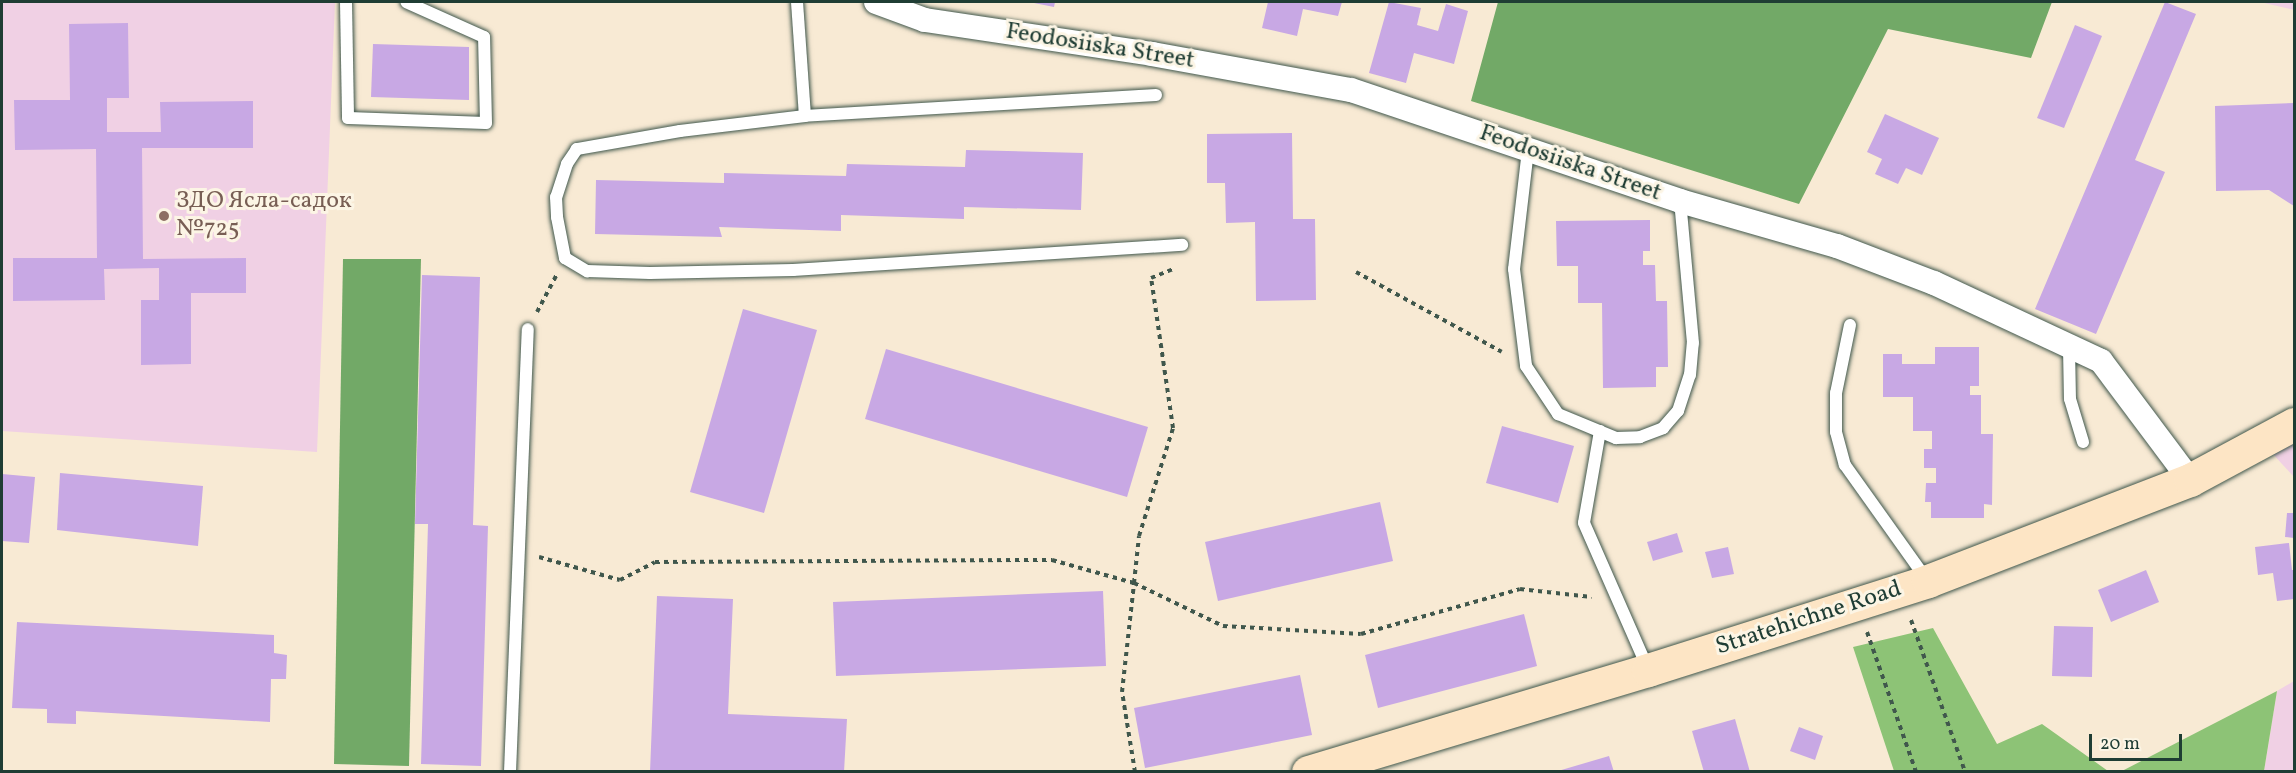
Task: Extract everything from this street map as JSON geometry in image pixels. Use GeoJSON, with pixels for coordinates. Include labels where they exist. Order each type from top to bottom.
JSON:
{"type":"FeatureCollection","features":[{"type":"Feature","properties":{"kind":"street","name":"Feodosiiska Street"},"geometry":{"type":"LineString","coordinates":[[876,2],[925,20],[1097,45],[1351,90],[1680,201],[1848,250],[1934,283],[2100,362],[2190,480]]}},
{"type":"Feature","properties":{"kind":"street","name":"Stratehichne Road"},"geometry":{"type":"LineString","coordinates":[[1308,771],[1648,670],[1914,585],[2190,480],[2295,424]]}},
{"type":"Feature","properties":{"kind":"lane"},"geometry":{"type":"LineString","coordinates":[[346,2],[348,118],[486,123],[484,37],[406,2]]}},
{"type":"Feature","properties":{"kind":"lane"},"geometry":{"type":"LineString","coordinates":[[796,2],[805,116]]}},
{"type":"Feature","properties":{"kind":"lane"},"geometry":{"type":"LineString","coordinates":[[1156,95],[805,116],[680,131],[577,149],[567,164],[556,197],[565,258],[587,271],[650,273],[805,269],[1182,245]]}},
{"type":"Feature","properties":{"kind":"lane"},"geometry":{"type":"LineString","coordinates":[[1528,150],[1514,269],[1526,366],[1558,414],[1616,438],[1640,437],[1663,428],[1678,411],[1690,375],[1693,343],[1680,201]]}},
{"type":"Feature","properties":{"kind":"lane"},"geometry":{"type":"LineString","coordinates":[[1850,325],[1836,393],[1836,432],[1845,465],[1914,585]]}},
{"type":"Feature","properties":{"kind":"lane"},"geometry":{"type":"LineString","coordinates":[[510,771],[528,329]]}},
{"type":"Feature","properties":{"kind":"lane"},"geometry":{"type":"LineString","coordinates":[[2069,348],[2070,399],[2083,442]]}},
{"type":"Feature","properties":{"kind":"lane"},"geometry":{"type":"LineString","coordinates":[[1600,431],[1584,524],[1648,670]]}},
{"type":"Feature","properties":{"kind":"path"},"geometry":{"type":"LineString","coordinates":[[528,329],[565,258]]}},
{"type":"Feature","properties":{"kind":"path"},"geometry":{"type":"LineString","coordinates":[[1135,771],[1122,692],[1139,536],[1173,428],[1151,278],[1176,268]]}},
{"type":"Feature","properties":{"kind":"path"},"geometry":{"type":"LineString","coordinates":[[1356,272],[1526,366]]}},
{"type":"Feature","properties":{"kind":"path"},"geometry":{"type":"LineString","coordinates":[[519,551],[620,580],[655,562],[1052,560],[1134,583],[1223,626],[1361,634],[1520,589],[1617,599]]}},
{"type":"Feature","properties":{"kind":"path"},"geometry":{"type":"LineString","coordinates":[[1914,585],[1965,771]]}},
{"type":"Feature","properties":{"kind":"path"},"geometry":{"type":"LineString","coordinates":[[1857,603],[1916,771]]}},
{"type":"Feature","properties":{"kind":"shaded area","name":"ЗДО Ясла-садок №725"},"geometry":{"type":"Polygon","coordinates":[[[2,2],[335,2],[317,452],[2,431],[2,2]]]}},
{"type":"Feature","properties":{"kind":"shaded area"},"geometry":{"type":"Polygon","coordinates":[[[2260,2],[2294,2],[2294,10],[2260,2]]]}},
{"type":"Feature","properties":{"kind":"shaded area"},"geometry":{"type":"Polygon","coordinates":[[[2294,437],[2294,477],[2271,452],[2294,437]]]}},
{"type":"Feature","properties":{"kind":"shaded area"},"geometry":{"type":"Polygon","coordinates":[[[2294,681],[2294,771],[2264,772],[2277,691],[2294,681]]]}},
{"type":"Feature","properties":{"kind":"green space"},"geometry":{"type":"Polygon","coordinates":[[[1498,2],[2052,2],[2031,58],[1888,29],[1799,204],[1471,101],[1498,2]]]}},
{"type":"Feature","properties":{"kind":"green space"},"geometry":{"type":"Polygon","coordinates":[[[343,259],[421,259],[409,766],[334,764],[343,259]]]}},
{"type":"Feature","properties":{"kind":"green space"},"geometry":{"type":"Polygon","coordinates":[[[1933,628],[1997,744],[2042,724],[2108,771],[1894,771],[1853,647],[1933,628]]]}},
{"type":"Feature","properties":{"kind":"green space"},"geometry":{"type":"Polygon","coordinates":[[[2277,691],[2264,771],[2122,771],[2277,691]]]}},
{"type":"Feature","properties":{"kind":"building"},"geometry":{"type":"Polygon","coordinates":[[[1029,2],[1055,2],[1054,7],[1029,2]]]}},
{"type":"Feature","properties":{"kind":"building"},"geometry":{"type":"Polygon","coordinates":[[[1268,2],[1342,2],[1338,16],[1303,9],[1297,36],[1262,28],[1268,2]]]}},
{"type":"Feature","properties":{"kind":"building"},"geometry":{"type":"Polygon","coordinates":[[[1389,2],[1421,8],[1417,25],[1438,31],[1446,4],[1468,11],[1454,64],[1414,53],[1406,83],[1369,73],[1389,2]]]}},
{"type":"Feature","properties":{"kind":"building"},"geometry":{"type":"Polygon","coordinates":[[[2165,2],[2196,14],[2135,160],[2165,172],[2096,334],[2035,309],[2165,2]]]}},
{"type":"Feature","properties":{"kind":"building"},"geometry":{"type":"Polygon","coordinates":[[[128,23],[129,98],[107,98],[107,132],[161,132],[160,102],[253,101],[253,148],[142,148],[143,259],[246,258],[246,293],[191,293],[191,364],[141,365],[141,300],[159,300],[159,268],[104,269],[105,300],[13,301],[13,258],[97,258],[96,149],[15,150],[14,100],[70,100],[69,24],[128,23]]]}},
{"type":"Feature","properties":{"kind":"building"},"geometry":{"type":"Polygon","coordinates":[[[2075,25],[2102,36],[2064,128],[2037,118],[2075,25]]]}},
{"type":"Feature","properties":{"kind":"building"},"geometry":{"type":"Polygon","coordinates":[[[373,44],[469,47],[469,100],[371,97],[373,44]]]}},
{"type":"Feature","properties":{"kind":"building"},"geometry":{"type":"Polygon","coordinates":[[[2294,103],[2294,206],[2269,190],[2216,191],[2215,106],[2294,103]]]}},
{"type":"Feature","properties":{"kind":"building"},"geometry":{"type":"Polygon","coordinates":[[[1885,114],[1939,138],[1922,175],[1906,168],[1898,184],[1875,174],[1882,159],[1867,152],[1885,114]]]}},
{"type":"Feature","properties":{"kind":"building"},"geometry":{"type":"Polygon","coordinates":[[[1292,133],[1293,219],[1315,219],[1316,300],[1256,301],[1255,222],[1226,223],[1225,183],[1207,183],[1207,134],[1292,133]]]}},
{"type":"Feature","properties":{"kind":"building"},"geometry":{"type":"Polygon","coordinates":[[[966,150],[1083,153],[1081,210],[964,207],[964,219],[841,215],[841,231],[719,227],[722,237],[595,234],[596,180],[724,183],[724,173],[846,176],[847,164],[965,167],[966,150]]]}},
{"type":"Feature","properties":{"kind":"building"},"geometry":{"type":"Polygon","coordinates":[[[1650,220],[1650,251],[1643,251],[1643,265],[1655,265],[1656,301],[1667,301],[1668,367],[1656,367],[1656,387],[1603,388],[1602,303],[1578,303],[1578,266],[1557,266],[1556,221],[1650,220]]]}},
{"type":"Feature","properties":{"kind":"building"},"geometry":{"type":"Polygon","coordinates":[[[422,275],[480,277],[473,525],[488,526],[481,766],[421,764],[428,524],[415,524],[422,275]]]}},
{"type":"Feature","properties":{"kind":"building"},"geometry":{"type":"Polygon","coordinates":[[[743,309],[817,330],[764,513],[690,492],[743,309]]]}},
{"type":"Feature","properties":{"kind":"building"},"geometry":{"type":"Polygon","coordinates":[[[1935,347],[1979,347],[1979,386],[1970,386],[1970,395],[1981,395],[1981,434],[1993,434],[1992,505],[1984,504],[1984,518],[1931,518],[1931,502],[1925,502],[1926,483],[1936,483],[1936,468],[1924,468],[1924,449],[1932,449],[1932,431],[1913,431],[1913,397],[1883,397],[1883,354],[1902,354],[1902,364],[1935,364],[1935,347]]]}},
{"type":"Feature","properties":{"kind":"building"},"geometry":{"type":"Polygon","coordinates":[[[886,349],[1148,427],[1127,497],[865,419],[886,349]]]}},
{"type":"Feature","properties":{"kind":"building"},"geometry":{"type":"Polygon","coordinates":[[[1502,426],[1574,446],[1558,503],[1486,483],[1502,426]]]}},
{"type":"Feature","properties":{"kind":"building"},"geometry":{"type":"Polygon","coordinates":[[[60,473],[203,486],[198,546],[57,530],[60,473]]]}},
{"type":"Feature","properties":{"kind":"building"},"geometry":{"type":"Polygon","coordinates":[[[2,474],[35,477],[29,543],[2,541],[2,474]]]}},
{"type":"Feature","properties":{"kind":"building"},"geometry":{"type":"Polygon","coordinates":[[[1380,502],[1393,561],[1218,601],[1205,542],[1380,502]]]}},
{"type":"Feature","properties":{"kind":"building"},"geometry":{"type":"Polygon","coordinates":[[[2287,513],[2294,513],[2294,538],[2285,537],[2287,513]]]}},
{"type":"Feature","properties":{"kind":"building"},"geometry":{"type":"Polygon","coordinates":[[[1677,533],[1683,552],[1653,561],[1647,542],[1677,533]]]}},
{"type":"Feature","properties":{"kind":"building"},"geometry":{"type":"Polygon","coordinates":[[[2289,543],[2292,570],[2294,570],[2294,599],[2277,601],[2273,573],[2258,575],[2255,547],[2289,543]]]}},
{"type":"Feature","properties":{"kind":"building"},"geometry":{"type":"Polygon","coordinates":[[[1728,547],[1734,574],[1712,578],[1705,552],[1728,547]]]}},
{"type":"Feature","properties":{"kind":"building"},"geometry":{"type":"Polygon","coordinates":[[[2146,570],[2159,602],[2111,622],[2098,590],[2146,570]]]}},
{"type":"Feature","properties":{"kind":"building"},"geometry":{"type":"Polygon","coordinates":[[[1103,591],[1106,666],[836,676],[833,602],[1103,591]]]}},
{"type":"Feature","properties":{"kind":"building"},"geometry":{"type":"Polygon","coordinates":[[[657,596],[733,599],[728,714],[847,719],[844,772],[650,772],[657,596]]]}},
{"type":"Feature","properties":{"kind":"building"},"geometry":{"type":"Polygon","coordinates":[[[1524,614],[1537,666],[1378,708],[1365,655],[1524,614]]]}},
{"type":"Feature","properties":{"kind":"building"},"geometry":{"type":"Polygon","coordinates":[[[17,622],[274,635],[274,653],[287,655],[286,679],[271,679],[270,722],[76,711],[76,724],[47,723],[47,709],[12,708],[17,622]]]}},
{"type":"Feature","properties":{"kind":"building"},"geometry":{"type":"Polygon","coordinates":[[[2054,626],[2093,627],[2092,677],[2052,676],[2054,626]]]}},
{"type":"Feature","properties":{"kind":"building"},"geometry":{"type":"Polygon","coordinates":[[[1300,675],[1312,735],[1145,768],[1134,708],[1300,675]]]}},
{"type":"Feature","properties":{"kind":"building"},"geometry":{"type":"Polygon","coordinates":[[[1735,719],[1750,772],[1704,772],[1692,731],[1735,719]]]}},
{"type":"Feature","properties":{"kind":"building"},"geometry":{"type":"Polygon","coordinates":[[[1799,727],[1823,736],[1815,760],[1790,751],[1799,727]]]}},
{"type":"Feature","properties":{"kind":"building"},"geometry":{"type":"Polygon","coordinates":[[[1609,756],[1614,772],[1558,771],[1609,756]]]}},
{"type":"Feature","properties":{"kind":"place","name":"ЗДО Ясла-садок №725"},"geometry":{"type":"Point","coordinates":[164,216]}}]}
